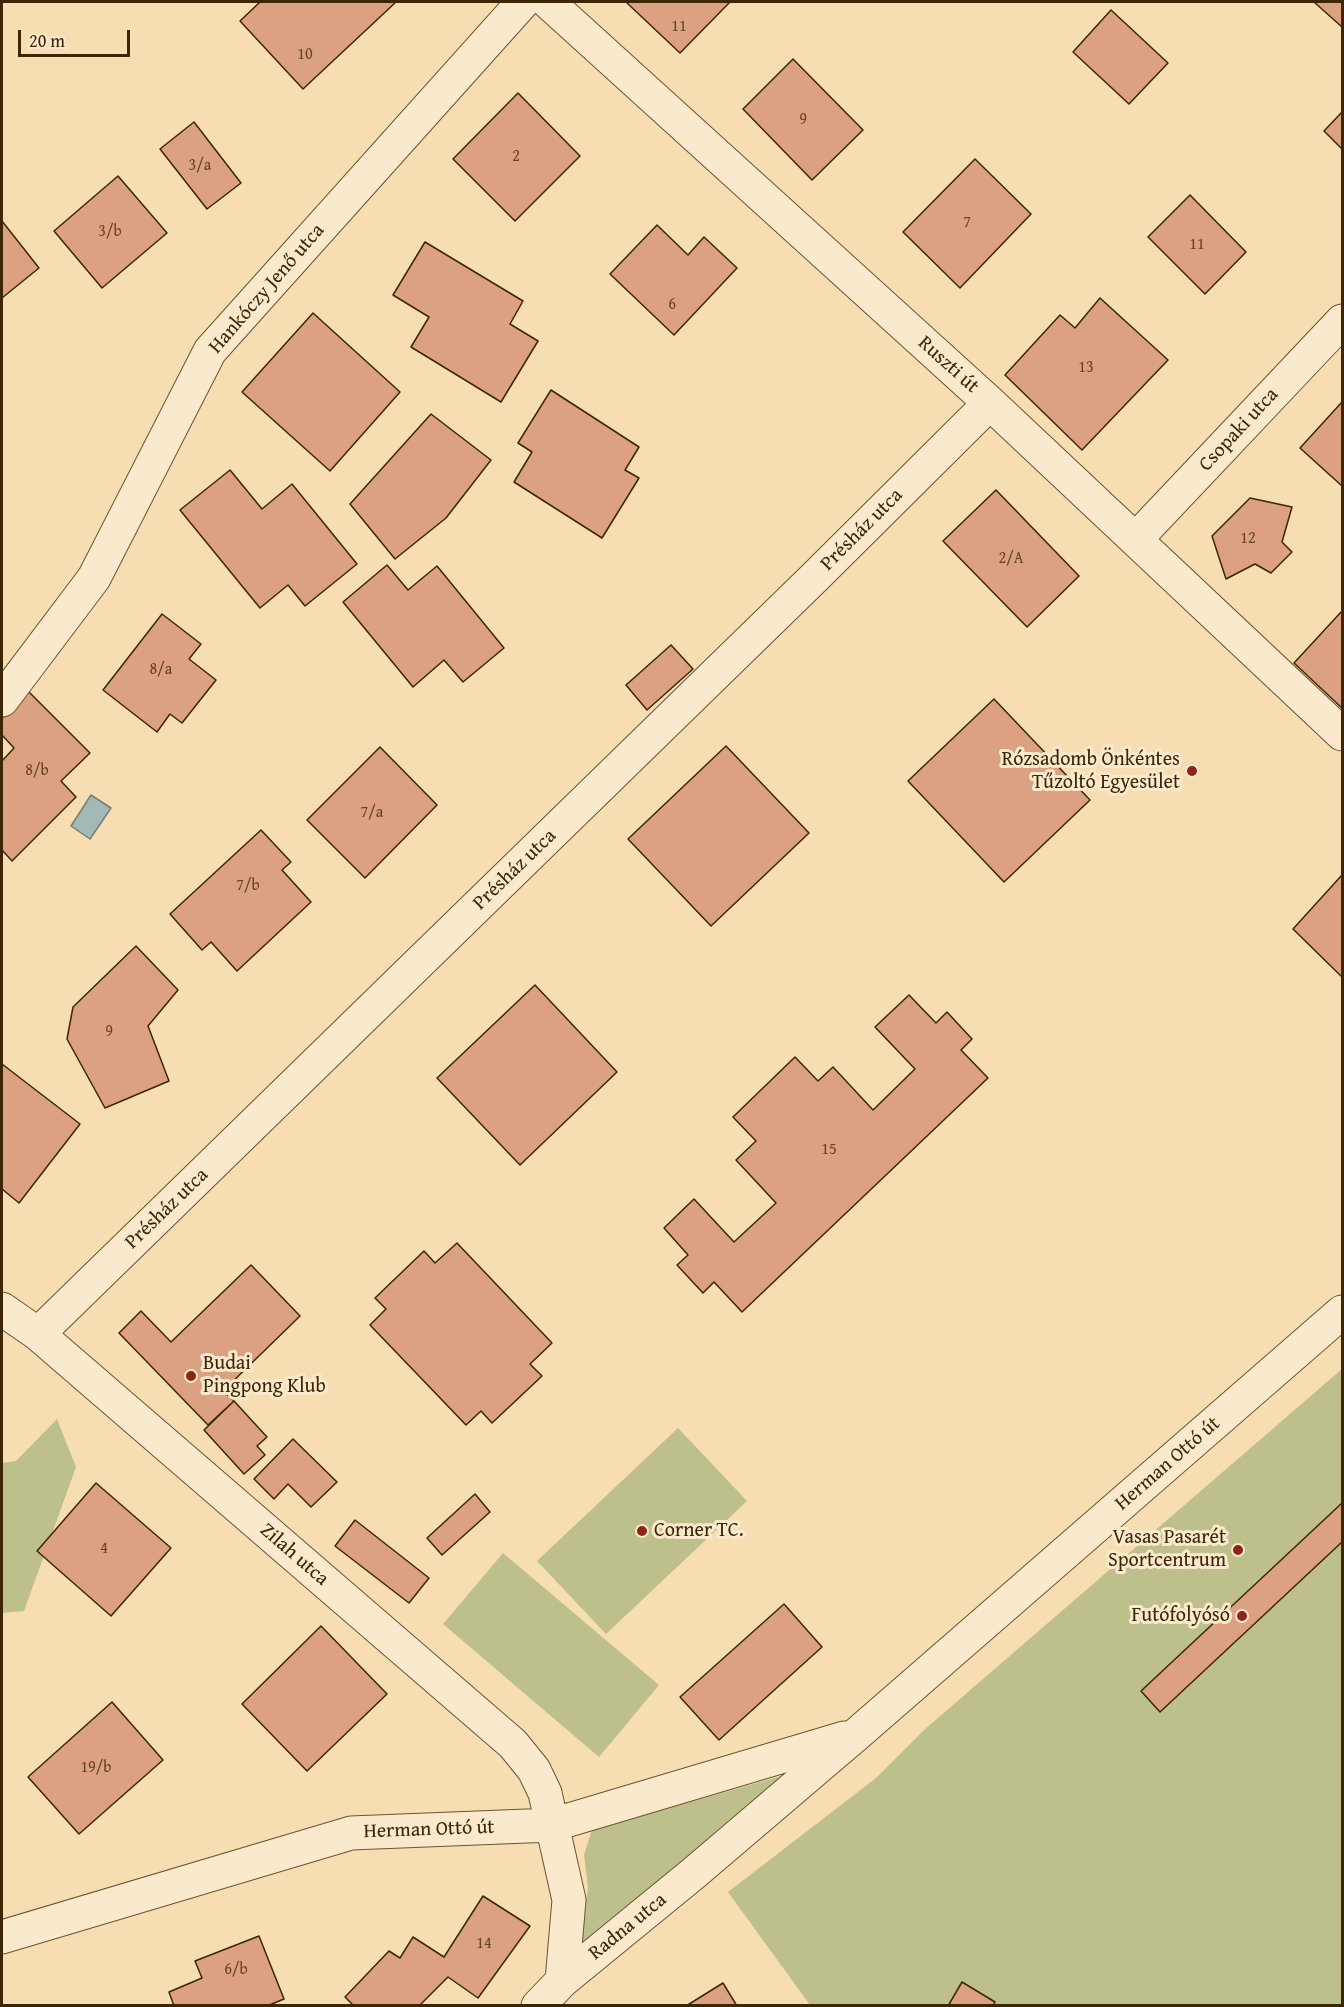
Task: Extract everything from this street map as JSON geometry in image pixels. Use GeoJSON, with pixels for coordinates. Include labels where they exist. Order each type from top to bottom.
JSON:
{"type":"FeatureCollection","features":[{"type":"Feature","properties":{"kind":"street","name":"Hankóczy Jenő utca"},"geometry":{"type":"LineString","coordinates":[[2,700],[94,578],[210,351],[522,2]]}},
{"type":"Feature","properties":{"kind":"street","name":"Ruszti út"},"geometry":{"type":"LineString","coordinates":[[548,2],[990,403],[1342,734]]}},
{"type":"Feature","properties":{"kind":"street","name":"Csopaki utca"},"geometry":{"type":"LineString","coordinates":[[1136,539],[1342,321]]}},
{"type":"Feature","properties":{"kind":"street","name":"Présház utca"},"geometry":{"type":"LineString","coordinates":[[38,1334],[815,577],[990,403]]}},
{"type":"Feature","properties":{"kind":"street","name":"Zilah utca"},"geometry":{"type":"LineString","coordinates":[[2,1309],[38,1334],[513,1744],[534,1770],[545,1793],[552,1825]]}},
{"type":"Feature","properties":{"kind":"street","name":"Herman Ottó út"},"geometry":{"type":"LineString","coordinates":[[694,1873],[1342,1311]]}},
{"type":"Feature","properties":{"kind":"street","name":"Herman Ottó út"},"geometry":{"type":"LineString","coordinates":[[2,1937],[351,1833],[552,1825],[857,1734]]}},
{"type":"Feature","properties":{"kind":"street","name":"Radna utca"},"geometry":{"type":"LineString","coordinates":[[552,1825],[569,1900],[562,1981]]}},
{"type":"Feature","properties":{"kind":"street","name":"Radna utca"},"geometry":{"type":"LineString","coordinates":[[538,2006],[562,1981],[694,1873]]}},
{"type":"Feature","properties":{"kind":"green space","name":"Vasas Pasarét Sportcentrum"},"geometry":{"type":"Polygon","coordinates":[[[1342,1369],[1342,2005],[810,2005],[728,1892],[876,1778],[924,1730],[1342,1369]]]}},
{"type":"Feature","properties":{"kind":"green space"},"geometry":{"type":"Polygon","coordinates":[[[57,1419],[76,1467],[24,1611],[2,1613],[2,1463],[16,1461],[57,1419]]]}},
{"type":"Feature","properties":{"kind":"green space","name":"Corner TC."},"geometry":{"type":"Polygon","coordinates":[[[678,1428],[747,1501],[606,1634],[537,1561],[678,1428]]]}},
{"type":"Feature","properties":{"kind":"green space"},"geometry":{"type":"Polygon","coordinates":[[[503,1553],[659,1685],[599,1757],[443,1624],[503,1553]]]}},
{"type":"Feature","properties":{"kind":"green space"},"geometry":{"type":"Polygon","coordinates":[[[785,1775],[579,1948],[588,1888],[584,1855],[592,1830],[785,1775]]]}},
{"type":"Feature","properties":{"kind":"water"},"geometry":{"type":"Polygon","coordinates":[[[91,795],[111,808],[90,839],[71,826],[91,795]]]}},
{"type":"Feature","properties":{"kind":"building"},"geometry":{"type":"Polygon","coordinates":[[[260,2],[396,2],[303,89],[240,21],[260,2]]]}},
{"type":"Feature","properties":{"kind":"building"},"geometry":{"type":"Polygon","coordinates":[[[626,2],[730,2],[680,53],[626,2]]]}},
{"type":"Feature","properties":{"kind":"building"},"geometry":{"type":"Polygon","coordinates":[[[1314,2],[1342,2],[1342,27],[1314,2]]]}},
{"type":"Feature","properties":{"kind":"building"},"geometry":{"type":"Polygon","coordinates":[[[1111,10],[1168,63],[1129,104],[1073,52],[1111,10]]]}},
{"type":"Feature","properties":{"kind":"building"},"geometry":{"type":"Polygon","coordinates":[[[793,59],[863,130],[812,180],[743,109],[793,59]]]}},
{"type":"Feature","properties":{"kind":"building"},"geometry":{"type":"Polygon","coordinates":[[[518,93],[580,156],[515,221],[453,159],[518,93]]]}},
{"type":"Feature","properties":{"kind":"building"},"geometry":{"type":"Polygon","coordinates":[[[1342,112],[1342,149],[1324,131],[1342,112]]]}},
{"type":"Feature","properties":{"kind":"building"},"geometry":{"type":"Polygon","coordinates":[[[194,122],[241,183],[207,209],[160,149],[194,122]]]}},
{"type":"Feature","properties":{"kind":"building"},"geometry":{"type":"Polygon","coordinates":[[[975,159],[1031,214],[960,288],[903,232],[975,159]]]}},
{"type":"Feature","properties":{"kind":"building"},"geometry":{"type":"Polygon","coordinates":[[[118,176],[167,233],[102,288],[54,231],[118,176]]]}},
{"type":"Feature","properties":{"kind":"building"},"geometry":{"type":"Polygon","coordinates":[[[1190,195],[1246,252],[1205,294],[1148,237],[1190,195]]]}},
{"type":"Feature","properties":{"kind":"building"},"geometry":{"type":"Polygon","coordinates":[[[2,221],[39,268],[2,298],[2,221]]]}},
{"type":"Feature","properties":{"kind":"building"},"geometry":{"type":"Polygon","coordinates":[[[657,225],[688,255],[704,237],[737,268],[674,335],[610,274],[657,225]]]}},
{"type":"Feature","properties":{"kind":"building"},"geometry":{"type":"Polygon","coordinates":[[[425,242],[523,301],[510,324],[538,341],[501,402],[411,347],[429,317],[393,295],[425,242]]]}},
{"type":"Feature","properties":{"kind":"building"},"geometry":{"type":"Polygon","coordinates":[[[1100,298],[1168,360],[1082,450],[1005,375],[1060,315],[1075,328],[1100,298]]]}},
{"type":"Feature","properties":{"kind":"building"},"geometry":{"type":"Polygon","coordinates":[[[313,313],[400,392],[330,471],[242,392],[313,313]]]}},
{"type":"Feature","properties":{"kind":"building"},"geometry":{"type":"Polygon","coordinates":[[[551,390],[639,447],[625,470],[639,478],[602,538],[514,482],[532,452],[518,443],[551,390]]]}},
{"type":"Feature","properties":{"kind":"building"},"geometry":{"type":"Polygon","coordinates":[[[1342,402],[1342,486],[1300,448],[1342,402]]]}},
{"type":"Feature","properties":{"kind":"building"},"geometry":{"type":"Polygon","coordinates":[[[431,414],[491,460],[446,518],[395,559],[350,504],[431,414]]]}},
{"type":"Feature","properties":{"kind":"building"},"geometry":{"type":"Polygon","coordinates":[[[230,470],[262,509],[292,484],[357,564],[305,606],[288,585],[260,608],[180,510],[230,470]]]}},
{"type":"Feature","properties":{"kind":"building"},"geometry":{"type":"Polygon","coordinates":[[[996,490],[1079,576],[1027,627],[943,541],[996,490]]]}},
{"type":"Feature","properties":{"kind":"building"},"geometry":{"type":"Polygon","coordinates":[[[1250,498],[1292,507],[1282,542],[1292,552],[1271,573],[1255,564],[1226,579],[1212,536],[1250,498]]]}},
{"type":"Feature","properties":{"kind":"building"},"geometry":{"type":"Polygon","coordinates":[[[387,565],[408,590],[437,566],[504,648],[463,682],[444,660],[413,687],[343,602],[387,565]]]}},
{"type":"Feature","properties":{"kind":"building"},"geometry":{"type":"Polygon","coordinates":[[[1342,611],[1342,708],[1294,663],[1342,611]]]}},
{"type":"Feature","properties":{"kind":"building"},"geometry":{"type":"Polygon","coordinates":[[[162,614],[201,644],[189,659],[216,680],[182,723],[170,714],[157,732],[103,690],[162,614]]]}},
{"type":"Feature","properties":{"kind":"building"},"geometry":{"type":"Polygon","coordinates":[[[671,645],[693,669],[647,710],[626,685],[671,645]]]}},
{"type":"Feature","properties":{"kind":"building"},"geometry":{"type":"Polygon","coordinates":[[[28,691],[90,753],[61,781],[76,797],[12,861],[2,850],[2,761],[14,748],[2,735],[2,718],[28,691]]]}},
{"type":"Feature","properties":{"kind":"building"},"geometry":{"type":"Polygon","coordinates":[[[994,699],[1090,800],[1004,882],[908,781],[994,699]]]}},
{"type":"Feature","properties":{"kind":"building"},"geometry":{"type":"Polygon","coordinates":[[[726,746],[809,833],[711,926],[628,839],[726,746]]]}},
{"type":"Feature","properties":{"kind":"building"},"geometry":{"type":"Polygon","coordinates":[[[380,747],[437,805],[365,878],[307,820],[380,747]]]}},
{"type":"Feature","properties":{"kind":"building"},"geometry":{"type":"Polygon","coordinates":[[[261,830],[291,862],[282,870],[311,902],[237,971],[211,942],[202,950],[170,914],[261,830]]]}},
{"type":"Feature","properties":{"kind":"building"},"geometry":{"type":"Polygon","coordinates":[[[1342,875],[1342,977],[1293,929],[1342,875]]]}},
{"type":"Feature","properties":{"kind":"building"},"geometry":{"type":"Polygon","coordinates":[[[136,946],[178,990],[148,1026],[169,1081],[105,1108],[67,1039],[73,1007],[136,946]]]}},
{"type":"Feature","properties":{"kind":"building"},"geometry":{"type":"Polygon","coordinates":[[[535,985],[617,1072],[520,1165],[437,1078],[535,985]]]}},
{"type":"Feature","properties":{"kind":"building"},"geometry":{"type":"Polygon","coordinates":[[[909,995],[936,1023],[947,1012],[972,1039],[961,1050],[988,1078],[742,1312],[714,1282],[703,1293],[677,1265],[688,1255],[664,1228],[694,1199],[734,1242],[776,1203],[736,1160],[756,1141],[733,1117],[795,1057],[818,1081],[833,1067],[873,1110],[915,1069],[875,1027],[909,995]]]}},
{"type":"Feature","properties":{"kind":"building"},"geometry":{"type":"Polygon","coordinates":[[[2,1064],[80,1124],[19,1203],[2,1189],[2,1064]]]}},
{"type":"Feature","properties":{"kind":"building"},"geometry":{"type":"Polygon","coordinates":[[[457,1243],[552,1343],[530,1364],[542,1376],[492,1423],[481,1411],[466,1425],[370,1325],[386,1309],[375,1298],[424,1251],[435,1263],[457,1243]]]}},
{"type":"Feature","properties":{"kind":"building"},"geometry":{"type":"Polygon","coordinates":[[[251,1265],[300,1316],[223,1391],[234,1401],[208,1425],[119,1333],[141,1311],[171,1342],[251,1265]]]}},
{"type":"Feature","properties":{"kind":"building"},"geometry":{"type":"Polygon","coordinates":[[[234,1401],[267,1437],[257,1446],[265,1455],[244,1474],[204,1430],[234,1401]]]}},
{"type":"Feature","properties":{"kind":"building"},"geometry":{"type":"Polygon","coordinates":[[[293,1439],[337,1482],[311,1507],[288,1484],[274,1499],[254,1479],[293,1439]]]}},
{"type":"Feature","properties":{"kind":"building"},"geometry":{"type":"Polygon","coordinates":[[[96,1483],[171,1548],[111,1616],[37,1551],[96,1483]]]}},
{"type":"Feature","properties":{"kind":"building"},"geometry":{"type":"Polygon","coordinates":[[[475,1494],[490,1512],[442,1555],[427,1538],[475,1494]]]}},
{"type":"Feature","properties":{"kind":"building","name":"Futófolyósó"},"geometry":{"type":"Polygon","coordinates":[[[1342,1503],[1342,1542],[1160,1712],[1141,1691],[1342,1503]]]}},
{"type":"Feature","properties":{"kind":"building"},"geometry":{"type":"Polygon","coordinates":[[[355,1520],[429,1578],[409,1603],[335,1546],[355,1520]]]}},
{"type":"Feature","properties":{"kind":"building"},"geometry":{"type":"Polygon","coordinates":[[[784,1604],[822,1647],[719,1740],[680,1697],[784,1604]]]}},
{"type":"Feature","properties":{"kind":"building"},"geometry":{"type":"Polygon","coordinates":[[[321,1626],[387,1694],[307,1771],[242,1704],[321,1626]]]}},
{"type":"Feature","properties":{"kind":"building"},"geometry":{"type":"Polygon","coordinates":[[[112,1702],[163,1760],[79,1834],[28,1777],[112,1702]]]}},
{"type":"Feature","properties":{"kind":"building"},"geometry":{"type":"Polygon","coordinates":[[[483,1896],[530,1926],[478,1998],[448,1977],[419,2006],[354,2006],[345,1997],[389,1951],[400,1958],[413,1937],[444,1957],[483,1896]]]}},
{"type":"Feature","properties":{"kind":"building"},"geometry":{"type":"Polygon","coordinates":[[[259,1936],[284,1999],[267,2006],[174,2006],[169,1992],[202,1978],[195,1961],[259,1936]]]}},
{"type":"Feature","properties":{"kind":"building"},"geometry":{"type":"Polygon","coordinates":[[[962,1982],[995,2002],[993,2006],[948,2006],[962,1982]]]}},
{"type":"Feature","properties":{"kind":"building"},"geometry":{"type":"Polygon","coordinates":[[[723,1983],[737,2006],[686,2006],[723,1983]]]}},
{"type":"Feature","properties":{"kind":"place","name":"Rózsadomb Önkéntes Tűzoltó Egyesület"},"geometry":{"type":"Point","coordinates":[1192,771]}},
{"type":"Feature","properties":{"kind":"place","name":"Budai Pingpong Klub"},"geometry":{"type":"Point","coordinates":[191,1376]}},
{"type":"Feature","properties":{"kind":"place","name":"Corner TC."},"geometry":{"type":"Point","coordinates":[642,1531]}},
{"type":"Feature","properties":{"kind":"place","name":"Vasas Pasarét Sportcentrum"},"geometry":{"type":"Point","coordinates":[1238,1550]}},
{"type":"Feature","properties":{"kind":"place","name":"Futófolyósó"},"geometry":{"type":"Point","coordinates":[1242,1616]}}]}
